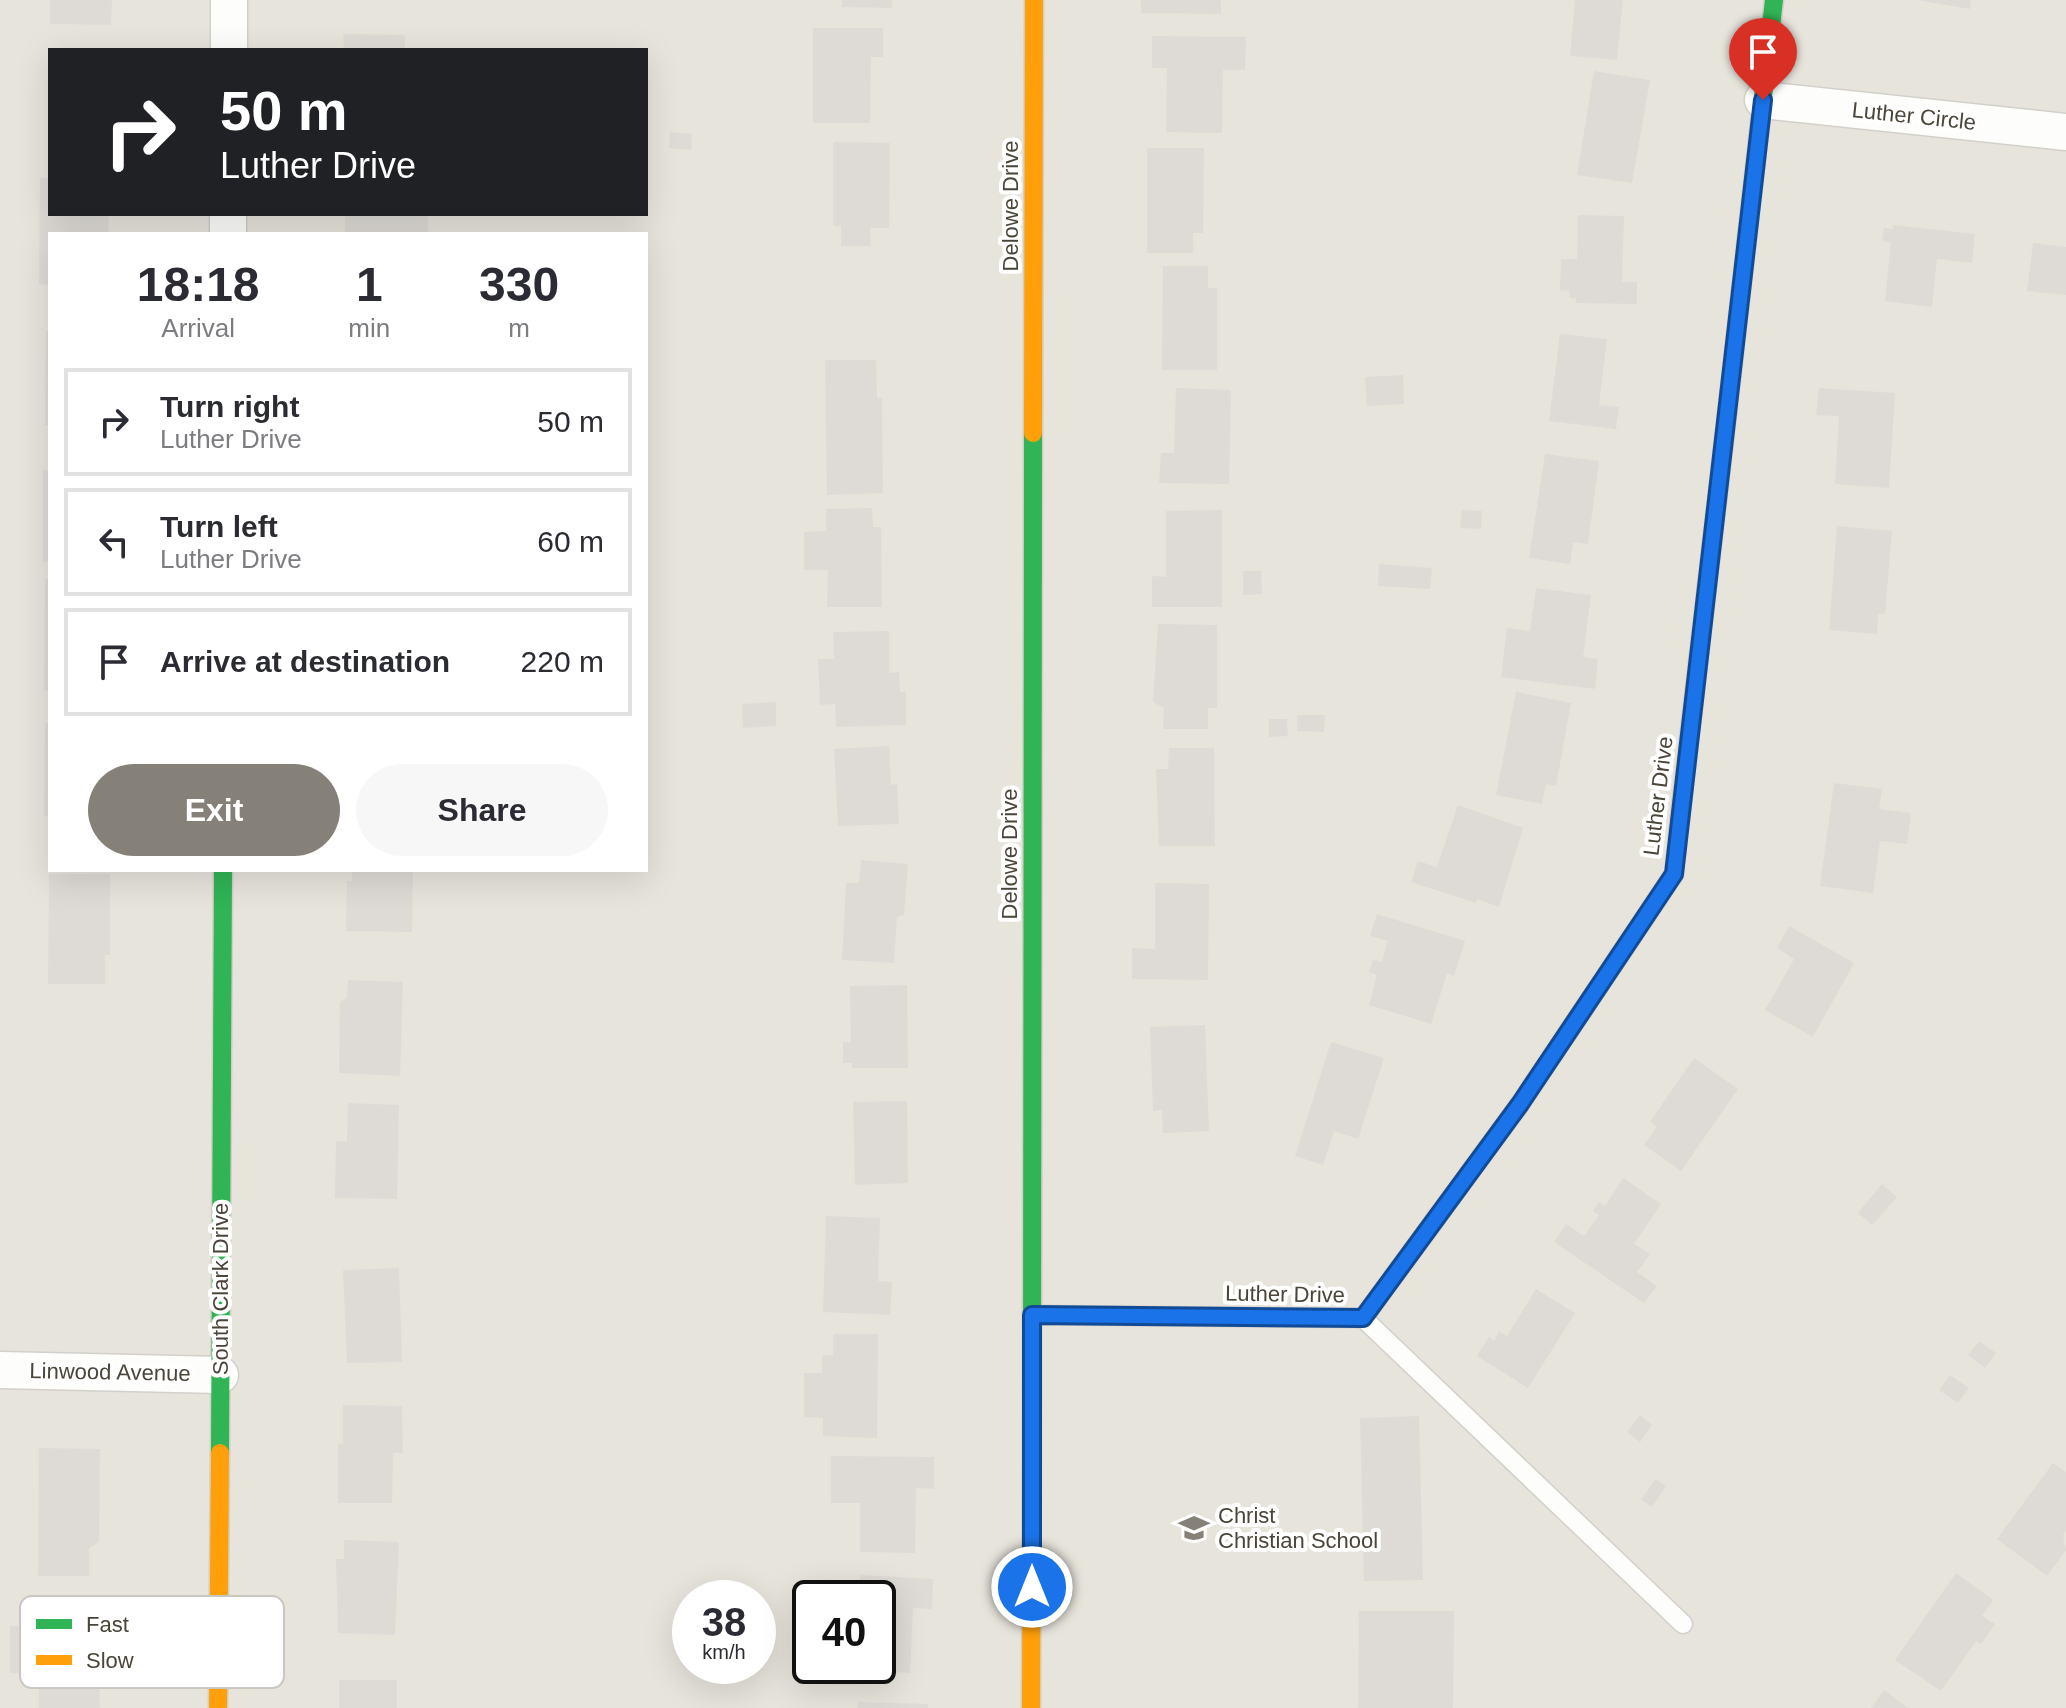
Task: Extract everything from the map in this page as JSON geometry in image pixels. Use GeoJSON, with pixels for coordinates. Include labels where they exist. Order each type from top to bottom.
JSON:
{"type":"FeatureCollection","features":[{"type":"Feature","properties":{"kind":"street"},"geometry":{"type":"LineString","coordinates":[[229,0],[229,48]]}},
{"type":"Feature","properties":{"kind":"street","name":"Delowe Drive"},"geometry":{"type":"LineString","coordinates":[[1031,1708],[1034,0]]}},
{"type":"Feature","properties":{"kind":"street","name":"Luther Drive"},"geometry":{"type":"LineString","coordinates":[[1032,1315],[1363,1318],[1520,1104],[1674,874],[1774,0]]}},
{"type":"Feature","properties":{"kind":"street","name":"Luther Circle"},"geometry":{"type":"LineString","coordinates":[[1763,100],[2066,132]]}},
{"type":"Feature","properties":{"kind":"street","name":"South Clark Drive"},"geometry":{"type":"LineString","coordinates":[[219,1596],[223,872]]}},
{"type":"Feature","properties":{"kind":"street","name":"Linwood Avenue"},"geometry":{"type":"LineString","coordinates":[[0,1370],[220,1375]]}},
{"type":"Feature","properties":{"kind":"street","name":"South Clark Drive"},"geometry":{"type":"LineString","coordinates":[[218,1688],[218,1708]]}},
{"type":"Feature","properties":{"kind":"lane"},"geometry":{"type":"LineString","coordinates":[[1363,1318],[1683,1624]]}},
{"type":"Feature","properties":{"kind":"shaded area"},"geometry":{"type":"Polygon","coordinates":[[[0,0],[2066,0],[2066,1708],[0,1708],[0,0]]]}},
{"type":"Feature","properties":{"kind":"building"},"geometry":{"type":"Polygon","coordinates":[[[50,0],[112,0],[111,25],[50,24],[50,0]]]}},
{"type":"Feature","properties":{"kind":"building"},"geometry":{"type":"Polygon","coordinates":[[[842,0],[892,0],[892,8],[842,7],[842,0]]]}},
{"type":"Feature","properties":{"kind":"building"},"geometry":{"type":"Polygon","coordinates":[[[1141,0],[1221,0],[1221,14],[1141,13],[1141,0]]]}},
{"type":"Feature","properties":{"kind":"building"},"geometry":{"type":"Polygon","coordinates":[[[1575,0],[1623,0],[1617,60],[1570,56],[1575,0]]]}},
{"type":"Feature","properties":{"kind":"building"},"geometry":{"type":"Polygon","coordinates":[[[1917,0],[1971,0],[1970,9],[1917,0]]]}},
{"type":"Feature","properties":{"kind":"building"},"geometry":{"type":"Polygon","coordinates":[[[813,28],[883,28],[883,57],[871,57],[870,123],[813,123],[813,28]]]}},
{"type":"Feature","properties":{"kind":"building"},"geometry":{"type":"Polygon","coordinates":[[[343,34],[405,35],[405,48],[344,48],[343,34]]]}},
{"type":"Feature","properties":{"kind":"building"},"geometry":{"type":"Polygon","coordinates":[[[1152,36],[1246,37],[1245,70],[1223,70],[1222,133],[1166,132],[1167,68],[1152,68],[1152,36]]]}},
{"type":"Feature","properties":{"kind":"building"},"geometry":{"type":"Polygon","coordinates":[[[1594,71],[1650,80],[1632,183],[1577,175],[1594,71]]]}},
{"type":"Feature","properties":{"kind":"building"},"geometry":{"type":"Polygon","coordinates":[[[670,132],[692,134],[691,150],[669,148],[670,132]]]}},
{"type":"Feature","properties":{"kind":"building"},"geometry":{"type":"Polygon","coordinates":[[[833,142],[890,143],[889,228],[870,228],[871,246],[841,246],[841,226],[833,226],[833,142]]]}},
{"type":"Feature","properties":{"kind":"building"},"geometry":{"type":"Polygon","coordinates":[[[1147,148],[1204,148],[1203,233],[1193,233],[1193,253],[1147,253],[1147,148]]]}},
{"type":"Feature","properties":{"kind":"building"},"geometry":{"type":"Polygon","coordinates":[[[40,178],[48,178],[48,216],[109,216],[108,232],[48,232],[48,285],[39,284],[40,178]]]}},
{"type":"Feature","properties":{"kind":"building"},"geometry":{"type":"Polygon","coordinates":[[[1578,215],[1624,216],[1622,282],[1637,282],[1637,304],[1576,303],[1576,298],[1569,298],[1569,291],[1560,290],[1561,259],[1577,259],[1578,215]]]}},
{"type":"Feature","properties":{"kind":"building"},"geometry":{"type":"Polygon","coordinates":[[[345,216],[428,216],[428,232],[345,232],[345,216]]]}},
{"type":"Feature","properties":{"kind":"building"},"geometry":{"type":"Polygon","coordinates":[[[1893,225],[1975,234],[1972,263],[1937,259],[1932,307],[1885,301],[1891,242],[1882,241],[1884,228],[1893,229],[1893,225]]]}},
{"type":"Feature","properties":{"kind":"building"},"geometry":{"type":"Polygon","coordinates":[[[2033,243],[2066,247],[2066,295],[2027,291],[2033,243]]]}},
{"type":"Feature","properties":{"kind":"building"},"geometry":{"type":"Polygon","coordinates":[[[1163,266],[1208,266],[1208,288],[1217,288],[1217,370],[1162,370],[1163,266]]]}},
{"type":"Feature","properties":{"kind":"building"},"geometry":{"type":"Polygon","coordinates":[[[46,331],[48,331],[48,425],[45,425],[46,331]]]}},
{"type":"Feature","properties":{"kind":"building"},"geometry":{"type":"Polygon","coordinates":[[[1560,334],[1607,339],[1599,405],[1619,407],[1616,429],[1549,421],[1560,334]]]}},
{"type":"Feature","properties":{"kind":"building"},"geometry":{"type":"Polygon","coordinates":[[[825,360],[876,360],[877,398],[882,398],[883,493],[827,495],[825,360]]]}},
{"type":"Feature","properties":{"kind":"building"},"geometry":{"type":"Polygon","coordinates":[[[1403,375],[1404,404],[1367,406],[1365,377],[1403,375]]]}},
{"type":"Feature","properties":{"kind":"building"},"geometry":{"type":"Polygon","coordinates":[[[1176,388],[1231,390],[1229,484],[1159,483],[1161,453],[1174,453],[1176,388]]]}},
{"type":"Feature","properties":{"kind":"building"},"geometry":{"type":"Polygon","coordinates":[[[1819,388],[1895,393],[1889,488],[1835,484],[1839,416],[1816,415],[1819,388]]]}},
{"type":"Feature","properties":{"kind":"building"},"geometry":{"type":"Polygon","coordinates":[[[1545,454],[1599,461],[1588,544],[1573,542],[1570,564],[1529,558],[1545,454]]]}},
{"type":"Feature","properties":{"kind":"building"},"geometry":{"type":"Polygon","coordinates":[[[43,470],[48,470],[48,562],[43,562],[43,470]]]}},
{"type":"Feature","properties":{"kind":"building"},"geometry":{"type":"Polygon","coordinates":[[[872,508],[873,527],[881,527],[882,607],[827,607],[828,570],[804,570],[804,532],[826,531],[826,509],[872,508]]]}},
{"type":"Feature","properties":{"kind":"building"},"geometry":{"type":"Polygon","coordinates":[[[1222,510],[1222,607],[1152,607],[1152,576],[1166,577],[1166,511],[1222,510]]]}},
{"type":"Feature","properties":{"kind":"building"},"geometry":{"type":"Polygon","coordinates":[[[1462,510],[1482,511],[1481,529],[1460,528],[1462,510]]]}},
{"type":"Feature","properties":{"kind":"building"},"geometry":{"type":"Polygon","coordinates":[[[1837,526],[1892,531],[1885,614],[1878,614],[1877,634],[1829,630],[1837,526]]]}},
{"type":"Feature","properties":{"kind":"building"},"geometry":{"type":"Polygon","coordinates":[[[1379,564],[1432,568],[1430,589],[1378,586],[1379,564]]]}},
{"type":"Feature","properties":{"kind":"building"},"geometry":{"type":"Polygon","coordinates":[[[1243,571],[1261,571],[1262,594],[1243,595],[1243,571]]]}},
{"type":"Feature","properties":{"kind":"building"},"geometry":{"type":"Polygon","coordinates":[[[45,579],[48,579],[48,691],[44,691],[45,579]]]}},
{"type":"Feature","properties":{"kind":"building"},"geometry":{"type":"Polygon","coordinates":[[[1536,588],[1591,595],[1583,657],[1598,659],[1595,689],[1501,677],[1507,628],[1530,631],[1536,588]]]}},
{"type":"Feature","properties":{"kind":"building"},"geometry":{"type":"Polygon","coordinates":[[[1158,624],[1217,625],[1217,708],[1208,708],[1208,729],[1163,729],[1164,708],[1153,702],[1158,624]]]}},
{"type":"Feature","properties":{"kind":"building"},"geometry":{"type":"Polygon","coordinates":[[[889,631],[889,673],[899,672],[900,692],[906,692],[906,725],[836,727],[835,704],[820,705],[818,659],[834,659],[833,632],[889,631]]]}},
{"type":"Feature","properties":{"kind":"building"},"geometry":{"type":"Polygon","coordinates":[[[1516,692],[1571,703],[1556,786],[1546,784],[1542,804],[1496,795],[1516,692]]]}},
{"type":"Feature","properties":{"kind":"building"},"geometry":{"type":"Polygon","coordinates":[[[776,702],[776,726],[743,728],[742,704],[776,702]]]}},
{"type":"Feature","properties":{"kind":"building"},"geometry":{"type":"Polygon","coordinates":[[[1297,715],[1325,715],[1324,732],[1297,731],[1297,715]]]}},
{"type":"Feature","properties":{"kind":"building"},"geometry":{"type":"Polygon","coordinates":[[[1269,719],[1287,719],[1288,736],[1269,737],[1269,719]]]}},
{"type":"Feature","properties":{"kind":"building"},"geometry":{"type":"Polygon","coordinates":[[[45,723],[48,723],[48,816],[44,816],[45,723]]]}},
{"type":"Feature","properties":{"kind":"building"},"geometry":{"type":"Polygon","coordinates":[[[889,746],[891,785],[897,784],[899,824],[838,826],[834,749],[889,746]]]}},
{"type":"Feature","properties":{"kind":"building"},"geometry":{"type":"Polygon","coordinates":[[[1169,748],[1214,748],[1215,846],[1159,846],[1156,769],[1168,769],[1169,748]]]}},
{"type":"Feature","properties":{"kind":"building"},"geometry":{"type":"Polygon","coordinates":[[[1834,783],[1882,789],[1879,809],[1911,813],[1907,844],[1880,841],[1873,893],[1820,886],[1834,783]]]}},
{"type":"Feature","properties":{"kind":"building"},"geometry":{"type":"Polygon","coordinates":[[[1458,805],[1523,828],[1499,907],[1477,899],[1476,903],[1411,882],[1418,861],[1437,867],[1458,805]]]}},
{"type":"Feature","properties":{"kind":"building"},"geometry":{"type":"Polygon","coordinates":[[[861,860],[908,864],[904,915],[897,917],[894,963],[842,960],[846,883],[859,883],[861,860]]]}},
{"type":"Feature","properties":{"kind":"building"},"geometry":{"type":"Polygon","coordinates":[[[352,872],[413,872],[412,932],[346,931],[347,881],[352,881],[352,872]]]}},
{"type":"Feature","properties":{"kind":"building"},"geometry":{"type":"Polygon","coordinates":[[[49,874],[110,874],[110,955],[105,955],[105,984],[48,984],[49,874]]]}},
{"type":"Feature","properties":{"kind":"building"},"geometry":{"type":"Polygon","coordinates":[[[1155,883],[1209,884],[1208,980],[1132,979],[1132,948],[1155,949],[1155,883]]]}},
{"type":"Feature","properties":{"kind":"building"},"geometry":{"type":"Polygon","coordinates":[[[1377,914],[1465,941],[1454,976],[1447,973],[1431,1024],[1369,1005],[1377,975],[1369,972],[1373,960],[1382,962],[1388,941],[1370,936],[1377,914]]]}},
{"type":"Feature","properties":{"kind":"building"},"geometry":{"type":"Polygon","coordinates":[[[1789,926],[1854,963],[1813,1037],[1765,1010],[1794,959],[1777,948],[1789,926]]]}},
{"type":"Feature","properties":{"kind":"building"},"geometry":{"type":"Polygon","coordinates":[[[348,980],[403,982],[400,1076],[339,1073],[340,1002],[347,998],[348,980]]]}},
{"type":"Feature","properties":{"kind":"building"},"geometry":{"type":"Polygon","coordinates":[[[907,985],[908,1068],[852,1068],[852,1063],[843,1063],[843,1042],[851,1042],[850,986],[907,985]]]}},
{"type":"Feature","properties":{"kind":"building"},"geometry":{"type":"Polygon","coordinates":[[[1205,1025],[1209,1131],[1163,1133],[1162,1110],[1153,1111],[1150,1027],[1205,1025]]]}},
{"type":"Feature","properties":{"kind":"building"},"geometry":{"type":"Polygon","coordinates":[[[1331,1042],[1384,1058],[1358,1139],[1334,1131],[1323,1165],[1295,1156],[1331,1042]]]}},
{"type":"Feature","properties":{"kind":"building"},"geometry":{"type":"Polygon","coordinates":[[[1694,1058],[1738,1089],[1681,1171],[1644,1145],[1657,1127],[1650,1122],[1694,1058]]]}},
{"type":"Feature","properties":{"kind":"building"},"geometry":{"type":"Polygon","coordinates":[[[907,1101],[908,1183],[855,1185],[853,1102],[907,1101]]]}},
{"type":"Feature","properties":{"kind":"building"},"geometry":{"type":"Polygon","coordinates":[[[348,1103],[399,1105],[397,1199],[335,1198],[336,1141],[347,1142],[348,1103]]]}},
{"type":"Feature","properties":{"kind":"building"},"geometry":{"type":"Polygon","coordinates":[[[1623,1178],[1661,1204],[1634,1244],[1650,1254],[1637,1272],[1657,1286],[1644,1303],[1554,1242],[1566,1224],[1584,1236],[1599,1215],[1593,1211],[1599,1202],[1605,1206],[1623,1178]]]}},
{"type":"Feature","properties":{"kind":"building"},"geometry":{"type":"Polygon","coordinates":[[[1882,1184],[1897,1197],[1872,1225],[1858,1213],[1882,1184]]]}},
{"type":"Feature","properties":{"kind":"building"},"geometry":{"type":"Polygon","coordinates":[[[826,1216],[880,1218],[878,1281],[892,1282],[890,1315],[823,1312],[826,1216]]]}},
{"type":"Feature","properties":{"kind":"building"},"geometry":{"type":"Polygon","coordinates":[[[399,1268],[402,1362],[347,1363],[343,1270],[399,1268]]]}},
{"type":"Feature","properties":{"kind":"building"},"geometry":{"type":"Polygon","coordinates":[[[1536,1289],[1575,1313],[1528,1388],[1477,1356],[1489,1337],[1494,1341],[1499,1331],[1507,1336],[1536,1289]]]}},
{"type":"Feature","properties":{"kind":"building"},"geometry":{"type":"Polygon","coordinates":[[[833,1334],[878,1334],[877,1438],[823,1436],[823,1418],[804,1417],[804,1373],[822,1373],[822,1356],[833,1355],[833,1334]]]}},
{"type":"Feature","properties":{"kind":"building"},"geometry":{"type":"Polygon","coordinates":[[[1979,1341],[1996,1353],[1985,1368],[1968,1355],[1979,1341]]]}},
{"type":"Feature","properties":{"kind":"building"},"geometry":{"type":"Polygon","coordinates":[[[1950,1375],[1969,1388],[1958,1403],[1939,1390],[1950,1375]]]}},
{"type":"Feature","properties":{"kind":"building"},"geometry":{"type":"Polygon","coordinates":[[[343,1405],[402,1406],[403,1453],[393,1453],[392,1503],[338,1503],[338,1444],[343,1444],[343,1405]]]}},
{"type":"Feature","properties":{"kind":"building"},"geometry":{"type":"Polygon","coordinates":[[[1640,1415],[1652,1425],[1640,1442],[1627,1432],[1640,1415]]]}},
{"type":"Feature","properties":{"kind":"building"},"geometry":{"type":"Polygon","coordinates":[[[1419,1416],[1423,1580],[1364,1581],[1360,1418],[1419,1416]]]}},
{"type":"Feature","properties":{"kind":"building"},"geometry":{"type":"Polygon","coordinates":[[[39,1448],[100,1449],[99,1541],[89,1549],[89,1576],[38,1576],[39,1448]]]}},
{"type":"Feature","properties":{"kind":"building"},"geometry":{"type":"Polygon","coordinates":[[[831,1456],[934,1457],[934,1489],[916,1488],[915,1553],[860,1552],[860,1503],[831,1503],[831,1456]]]}},
{"type":"Feature","properties":{"kind":"building"},"geometry":{"type":"Polygon","coordinates":[[[2053,1463],[2066,1472],[2066,1531],[2063,1535],[2066,1550],[2047,1576],[1997,1539],[2053,1463]]]}},
{"type":"Feature","properties":{"kind":"building"},"geometry":{"type":"Polygon","coordinates":[[[1655,1479],[1666,1486],[1652,1507],[1641,1500],[1655,1479]]]}},
{"type":"Feature","properties":{"kind":"building"},"geometry":{"type":"Polygon","coordinates":[[[344,1540],[399,1542],[395,1635],[338,1633],[336,1559],[344,1559],[344,1540]]]}},
{"type":"Feature","properties":{"kind":"building"},"geometry":{"type":"Polygon","coordinates":[[[1956,1573],[1993,1600],[1982,1616],[1995,1624],[1981,1644],[1976,1641],[1941,1691],[1895,1660],[1956,1573]]]}},
{"type":"Feature","properties":{"kind":"building"},"geometry":{"type":"Polygon","coordinates":[[[860,1575],[933,1579],[932,1609],[913,1608],[910,1673],[896,1672],[896,1580],[860,1580],[860,1575]]]}},
{"type":"Feature","properties":{"kind":"building"},"geometry":{"type":"Polygon","coordinates":[[[1359,1611],[1454,1611],[1453,1708],[1358,1708],[1359,1611]]]}},
{"type":"Feature","properties":{"kind":"building"},"geometry":{"type":"Polygon","coordinates":[[[10,1626],[20,1626],[20,1673],[10,1673],[10,1626]]]}},
{"type":"Feature","properties":{"kind":"building"},"geometry":{"type":"Polygon","coordinates":[[[339,1680],[397,1680],[397,1708],[339,1708],[339,1680]]]}},
{"type":"Feature","properties":{"kind":"building"},"geometry":{"type":"Polygon","coordinates":[[[39,1688],[99,1688],[100,1708],[39,1708],[39,1688]]]}},
{"type":"Feature","properties":{"kind":"building"},"geometry":{"type":"Polygon","coordinates":[[[1884,1690],[1908,1708],[1871,1708],[1884,1690]]]}},
{"type":"Feature","properties":{"kind":"building"},"geometry":{"type":"Polygon","coordinates":[[[858,1702],[928,1704],[928,1708],[858,1708],[858,1702]]]}},
{"type":"Feature","properties":{"kind":"traffic: fast"},"geometry":{"type":"LineString","coordinates":[[1723,449],[1774,0]]}},
{"type":"Feature","properties":{"kind":"traffic: fast"},"geometry":{"type":"LineString","coordinates":[[1032,1390],[1033,433]]}},
{"type":"Feature","properties":{"kind":"traffic: fast"},"geometry":{"type":"LineString","coordinates":[[1032,1315],[1363,1318],[1520,1104],[1674,874],[1680,817]]}},
{"type":"Feature","properties":{"kind":"traffic: fast"},"geometry":{"type":"LineString","coordinates":[[220,1453],[223,872]]}},
{"type":"Feature","properties":{"kind":"traffic: slow"},"geometry":{"type":"LineString","coordinates":[[1033,433],[1034,0]]}},
{"type":"Feature","properties":{"kind":"traffic: slow"},"geometry":{"type":"LineString","coordinates":[[1680,817],[1723,449]]}},
{"type":"Feature","properties":{"kind":"traffic: slow"},"geometry":{"type":"LineString","coordinates":[[1031,1708],[1032,1390]]}},
{"type":"Feature","properties":{"kind":"traffic: slow"},"geometry":{"type":"LineString","coordinates":[[219,1596],[220,1453]]}},
{"type":"Feature","properties":{"kind":"traffic: slow"},"geometry":{"type":"LineString","coordinates":[[218,1688],[218,1708]]}},
{"type":"Feature","properties":{"kind":"place","name":"Christ Christian School"},"geometry":{"type":"Point","coordinates":[1194,1528]}},
{"type":"Feature","properties":{"kind":"route"},"geometry":{"type":"LineString","coordinates":[[1032,1587],[1032,1315],[1363,1318],[1520,1104],[1674,874],[1763,100]]}}]}
